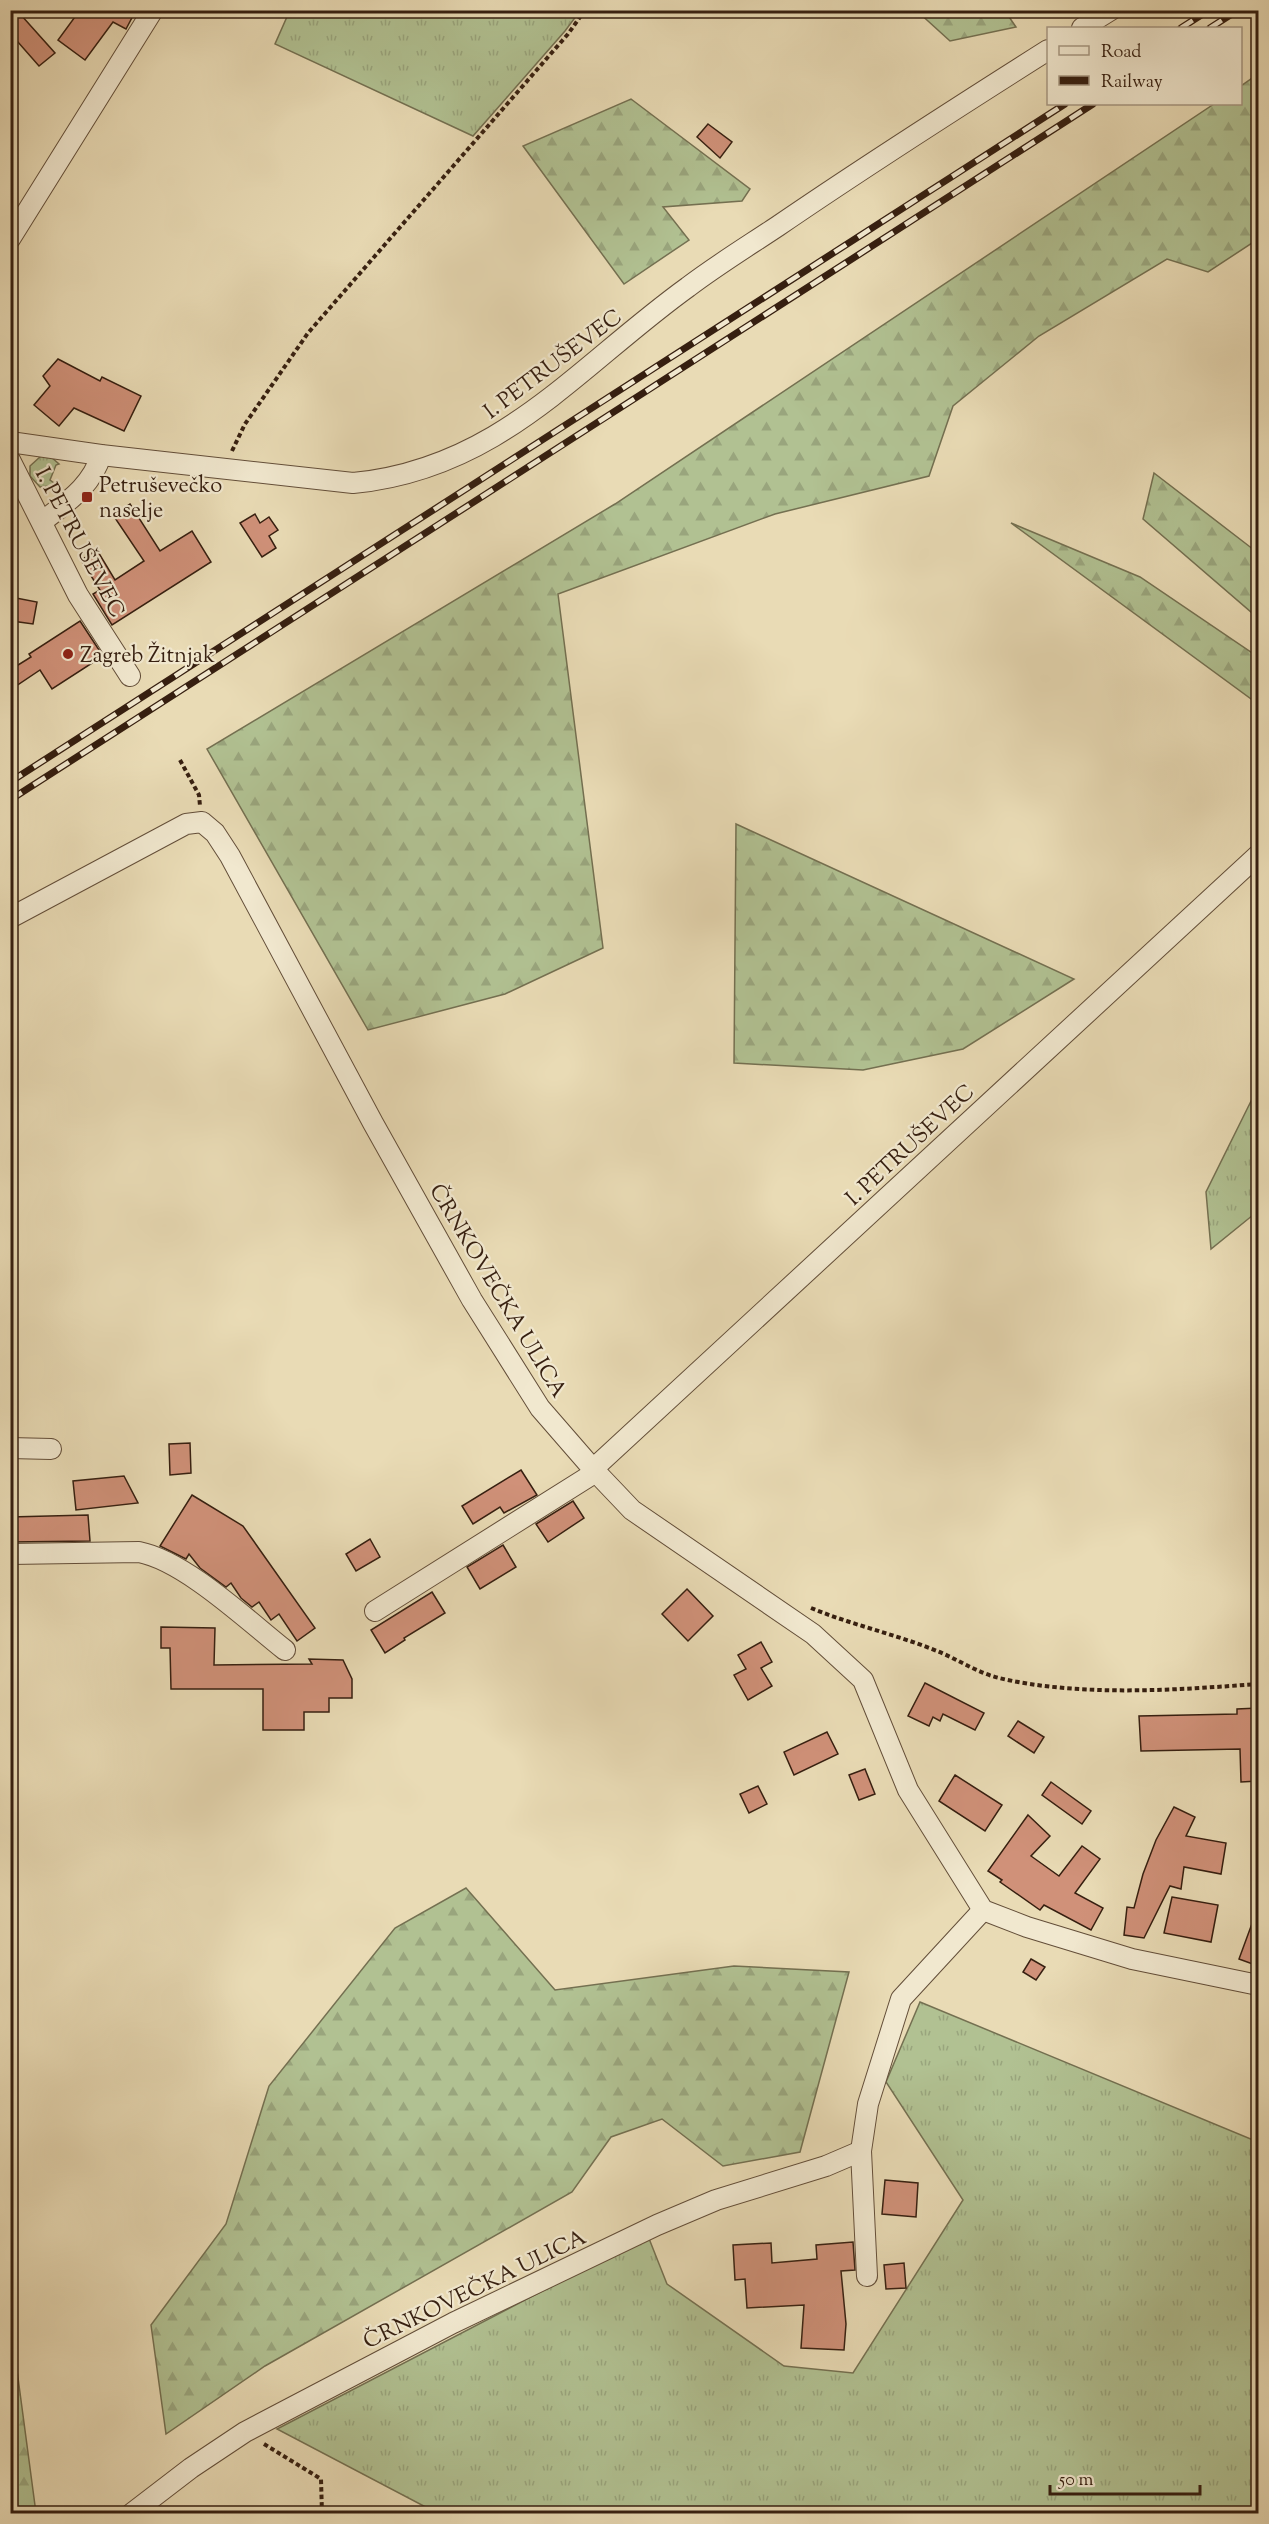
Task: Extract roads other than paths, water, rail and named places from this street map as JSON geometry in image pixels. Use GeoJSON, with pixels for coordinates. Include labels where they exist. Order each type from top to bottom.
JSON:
{"type":"FeatureCollection","features":[{"type":"Feature","properties":{"kind":"street"},"geometry":{"type":"LineString","coordinates":[[10,239],[153,10]]}},
{"type":"Feature","properties":{"kind":"street"},"geometry":{"type":"LineString","coordinates":[[1084,27],[1111,10]]}},
{"type":"Feature","properties":{"kind":"street","name":"I. PETRUŠEVEC"},"geometry":{"type":"LineString","coordinates":[[10,442],[101,455],[353,483],[387,480],[455,458],[487,442],[570,383],[687,287],[882,155],[1047,51]]}},
{"type":"Feature","properties":{"kind":"street"},"geometry":{"type":"LineString","coordinates":[[43,521],[78,493],[90,480],[101,455]]}},
{"type":"Feature","properties":{"kind":"street","name":"I. PETRUŠEVEC"},"geometry":{"type":"LineString","coordinates":[[10,460],[43,521],[78,595],[130,676]]}},
{"type":"Feature","properties":{"kind":"street","name":"ČRNKOVEČKA ULICA"},"geometry":{"type":"LineString","coordinates":[[10,918],[186,824],[202,822],[215,833],[230,855],[373,1123],[472,1300],[540,1408],[632,1510],[813,1634],[863,1680],[908,1790],[983,1910]]}},
{"type":"Feature","properties":{"kind":"street","name":"I. PETRUŠEVEC"},"geometry":{"type":"LineString","coordinates":[[375,1611],[595,1471],[1258,855]]}},
{"type":"Feature","properties":{"kind":"street"},"geometry":{"type":"LineString","coordinates":[[10,1448],[51,1449]]}},
{"type":"Feature","properties":{"kind":"street"},"geometry":{"type":"LineString","coordinates":[[10,1554],[140,1552],[156,1555],[181,1569],[285,1650]]}},
{"type":"Feature","properties":{"kind":"street"},"geometry":{"type":"LineString","coordinates":[[867,2276],[861,2151],[868,2104],[901,1999],[983,1910],[1027,1927],[1132,1959],[1258,1984]]}},
{"type":"Feature","properties":{"kind":"street","name":"ČRNKOVEČKA ULICA"},"geometry":{"type":"LineString","coordinates":[[131,2514],[191,2468],[245,2432],[453,2323],[657,2225],[716,2200],[826,2166],[861,2151]]}},
{"type":"Feature","properties":{"kind":"railway"},"geometry":{"type":"LineString","coordinates":[[1183,27],[1209,10]]}},
{"type":"Feature","properties":{"kind":"railway"},"geometry":{"type":"LineString","coordinates":[[1212,27],[1238,10]]}},
{"type":"Feature","properties":{"kind":"railway"},"geometry":{"type":"LineString","coordinates":[[10,782],[1063,105]]}},
{"type":"Feature","properties":{"kind":"railway"},"geometry":{"type":"LineString","coordinates":[[10,800],[1091,105]]}},
{"type":"Feature","properties":{"kind":"place","name":"Petruševečko naselje"},"geometry":{"type":"Point","coordinates":[87,497]}},
{"type":"Feature","properties":{"kind":"place","name":"Zagreb Žitnjak"},"geometry":{"type":"Point","coordinates":[68,654]}}]}
